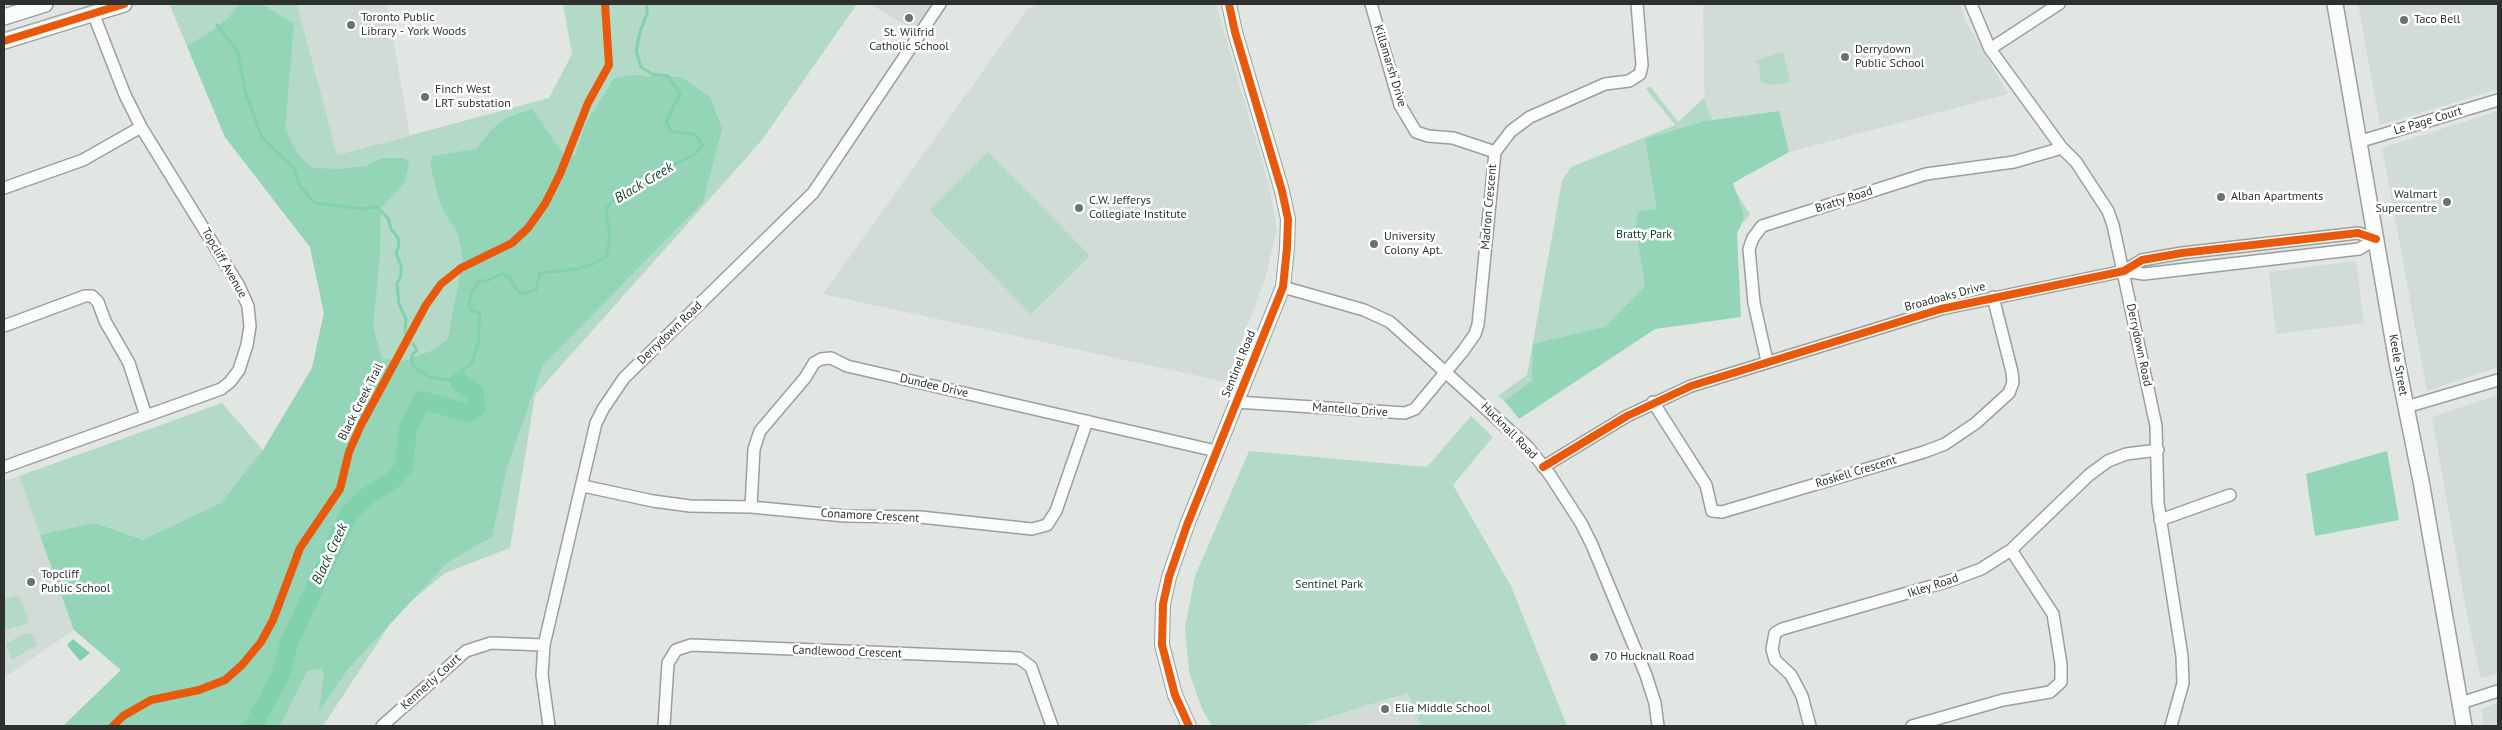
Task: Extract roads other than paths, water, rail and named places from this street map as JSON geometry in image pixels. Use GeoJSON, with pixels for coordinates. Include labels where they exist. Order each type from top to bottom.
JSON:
{"type":"FeatureCollection","features":[{"type":"Feature","properties":{"kind":"main road"},"geometry":{"type":"LineString","coordinates":[[4,17],[45,4]]}},
{"type":"Feature","properties":{"kind":"main road"},"geometry":{"type":"LineString","coordinates":[[4,41],[124,4]]}},
{"type":"Feature","properties":{"kind":"main road","name":"Keele Street"},"geometry":{"type":"LineString","coordinates":[[2334,4],[2464,726]]}},
{"type":"Feature","properties":{"kind":"street","name":"Derrydown Road"},"geometry":{"type":"LineString","coordinates":[[549,726],[542,675],[544,645],[583,486],[596,423],[611,394],[624,378],[813,193],[940,4]]}},
{"type":"Feature","properties":{"kind":"street","name":"Sentinel Road"},"geometry":{"type":"LineString","coordinates":[[1189,726],[1174,695],[1166,661],[1161,634],[1163,604],[1178,551],[1216,451],[1283,288],[1288,219],[1282,191],[1235,32],[1229,4]]}},
{"type":"Feature","properties":{"kind":"street","name":"Killamarsh Drive"},"geometry":{"type":"LineString","coordinates":[[1371,4],[1400,105],[1416,132],[1428,136],[1453,138],[1495,152]]}},
{"type":"Feature","properties":{"kind":"street","name":"Madron Crescent"},"geometry":{"type":"LineString","coordinates":[[1446,372],[1475,334],[1478,325],[1495,152],[1511,131],[1530,117],[1605,84],[1630,81],[1640,74],[1642,65],[1637,4]]}},
{"type":"Feature","properties":{"kind":"street","name":"Derrydown Road"},"geometry":{"type":"LineString","coordinates":[[1971,4],[1990,49],[2062,148],[2076,162],[2108,211],[2124,270],[2156,426],[2158,450],[2157,492],[2160,520],[2182,656],[2183,683],[2172,726]]}},
{"type":"Feature","properties":{"kind":"street"},"geometry":{"type":"LineString","coordinates":[[1990,49],[2059,4]]}},
{"type":"Feature","properties":{"kind":"street","name":"Topcliff Avenue"},"geometry":{"type":"LineString","coordinates":[[4,467],[215,392],[230,382],[244,358],[250,326],[248,306],[239,286],[141,127],[125,95],[94,13]]}},
{"type":"Feature","properties":{"kind":"street","name":"Le Page Court"},"geometry":{"type":"LineString","coordinates":[[2358,142],[2498,100]]}},
{"type":"Feature","properties":{"kind":"street"},"geometry":{"type":"LineString","coordinates":[[4,188],[83,160],[141,127]]}},
{"type":"Feature","properties":{"kind":"street","name":"Bratty Road"},"geometry":{"type":"LineString","coordinates":[[1767,361],[1754,303],[1749,249],[1753,238],[1762,226],[1926,174],[2014,162],[2062,148]]}},
{"type":"Feature","properties":{"kind":"street","name":"Broadoaks Drive"},"geometry":{"type":"LineString","coordinates":[[1543,466],[1653,402],[1691,386],[1941,308],[2124,270],[2142,260],[2182,253],[2358,234],[2376,239]]}},
{"type":"Feature","properties":{"kind":"street","name":"Broadoaks Drive"},"geometry":{"type":"LineString","coordinates":[[2124,270],[2144,274],[2359,250],[2376,239]]}},
{"type":"Feature","properties":{"kind":"street"},"geometry":{"type":"LineString","coordinates":[[2290,241],[2292,258]]}},
{"type":"Feature","properties":{"kind":"street"},"geometry":{"type":"LineString","coordinates":[[2250,246],[2252,261]]}},
{"type":"Feature","properties":{"kind":"street"},"geometry":{"type":"LineString","coordinates":[[2182,253],[2183,269]]}},
{"type":"Feature","properties":{"kind":"street","name":"Hucknall Road"},"geometry":{"type":"LineString","coordinates":[[1283,288],[1382,317],[1401,330],[1528,447],[1581,523],[1592,545],[1646,675],[1655,703],[1658,726]]}},
{"type":"Feature","properties":{"kind":"street"},"geometry":{"type":"LineString","coordinates":[[4,326],[85,296],[92,296],[98,302],[105,321],[123,351],[146,416]]}},
{"type":"Feature","properties":{"kind":"street","name":"Roskell Crescent"},"geometry":{"type":"LineString","coordinates":[[1653,402],[1706,485],[1712,510],[1722,512],[1924,452],[1945,444],[1976,423],[2008,393],[2013,382],[1993,297]]}},
{"type":"Feature","properties":{"kind":"street","name":"Dundee Drive"},"geometry":{"type":"LineString","coordinates":[[750,507],[754,449],[760,431],[805,378],[814,363],[821,359],[831,358],[847,366],[1216,451]]}},
{"type":"Feature","properties":{"kind":"street","name":"Mantello Drive"},"geometry":{"type":"LineString","coordinates":[[1236,402],[1405,414],[1414,409],[1446,372]]}},
{"type":"Feature","properties":{"kind":"street"},"geometry":{"type":"LineString","coordinates":[[2406,408],[2498,380]]}},
{"type":"Feature","properties":{"kind":"street","name":"Conamore Crescent"},"geometry":{"type":"LineString","coordinates":[[583,486],[653,501],[690,506],[750,507],[845,516],[920,518],[1013,526],[1023,529],[1040,528],[1047,526],[1056,512],[1087,422]]}},
{"type":"Feature","properties":{"kind":"street","name":"Ikley Road"},"geometry":{"type":"LineString","coordinates":[[1810,726],[1802,696],[1791,675],[1774,660],[1772,649],[1775,633],[1782,629],[1948,581],[1981,569],[2011,550],[2089,475],[2108,461],[2126,454],[2158,450]]}},
{"type":"Feature","properties":{"kind":"street"},"geometry":{"type":"LineString","coordinates":[[2160,520],[2230,494]]}},
{"type":"Feature","properties":{"kind":"street"},"geometry":{"type":"LineString","coordinates":[[1912,726],[2003,700],[2050,692],[2061,682],[2062,664],[2053,614],[2011,550]]}},
{"type":"Feature","properties":{"kind":"street","name":"Kennerly Court"},"geometry":{"type":"LineString","coordinates":[[382,726],[466,651],[491,643],[544,645]]}},
{"type":"Feature","properties":{"kind":"street","name":"Candlewood Crescent"},"geometry":{"type":"LineString","coordinates":[[664,726],[667,668],[670,659],[680,648],[692,645],[1019,658],[1031,667],[1052,726]]}},
{"type":"Feature","properties":{"kind":"street"},"geometry":{"type":"LineString","coordinates":[[2461,703],[2498,691]]}},
{"type":"Feature","properties":{"kind":"waterway","name":"Black Creek"},"geometry":{"type":"LineString","coordinates":[[413,344],[417,350],[412,355],[412,365],[429,377],[459,382],[462,371],[472,362],[478,344],[480,313],[472,311],[469,305],[472,291],[478,282],[489,280],[502,274],[509,277],[516,289],[523,294],[536,290],[540,273],[578,269],[593,264],[607,256],[610,237],[606,209],[614,199],[626,189],[695,154],[702,146],[700,140],[694,134],[671,131],[666,121],[680,94],[668,76],[652,74],[641,67],[636,51],[647,13],[647,4]]}},
{"type":"Feature","properties":{"kind":"waterway"},"geometry":{"type":"LineString","coordinates":[[217,25],[238,52],[245,91],[262,138],[293,167],[300,186],[315,203],[363,209],[377,207],[388,218],[391,229],[398,238],[399,246],[396,253],[401,266],[401,276],[397,283],[399,304],[406,319],[405,333]]}},
{"type":"Feature","properties":{"kind":"waterway","name":"Black Creek"},"geometry":{"type":"LineString","coordinates":[[253,726],[281,674],[289,643],[349,513],[366,497],[393,480],[404,467],[408,429],[422,400],[468,413],[476,408],[475,393],[459,382]]}},
{"type":"Feature","properties":{"kind":"tram line"},"geometry":{"type":"LineString","coordinates":[[4,33],[98,4]]}},
{"type":"Feature","properties":{"kind":"place","name":"St. Wilfrid Catholic School"},"geometry":{"type":"Point","coordinates":[909,18]}},
{"type":"Feature","properties":{"kind":"place","name":"Taco Bell"},"geometry":{"type":"Point","coordinates":[2404,20]}},
{"type":"Feature","properties":{"kind":"place","name":"Toronto Public Library - York Woods"},"geometry":{"type":"Point","coordinates":[351,25]}},
{"type":"Feature","properties":{"kind":"place","name":"Derrydown Public School"},"geometry":{"type":"Point","coordinates":[1845,57]}},
{"type":"Feature","properties":{"kind":"place","name":"Finch West LRT substation"},"geometry":{"type":"Point","coordinates":[425,97]}},
{"type":"Feature","properties":{"kind":"place","name":"Alban Apartments"},"geometry":{"type":"Point","coordinates":[2221,197]}},
{"type":"Feature","properties":{"kind":"place","name":"Walmart Supercentre"},"geometry":{"type":"Point","coordinates":[2447,202]}},
{"type":"Feature","properties":{"kind":"place","name":"C.W. Jefferys Collegiate Institute"},"geometry":{"type":"Point","coordinates":[1079,208]}},
{"type":"Feature","properties":{"kind":"place","name":"University Colony Apt."},"geometry":{"type":"Point","coordinates":[1374,244]}},
{"type":"Feature","properties":{"kind":"place","name":"Topcliff Public School"},"geometry":{"type":"Point","coordinates":[31,582]}},
{"type":"Feature","properties":{"kind":"place","name":"70 Hucknall Road"},"geometry":{"type":"Point","coordinates":[1594,657]}},
{"type":"Feature","properties":{"kind":"place","name":"Elia Middle School"},"geometry":{"type":"Point","coordinates":[1385,709]}},
{"type":"Feature","properties":{"kind":"park label","name":"Bratty Park"},"geometry":{"type":"Point","coordinates":[1644,235]}},
{"type":"Feature","properties":{"kind":"park label","name":"Sentinel Park"},"geometry":{"type":"Point","coordinates":[1329,585]}}]}
